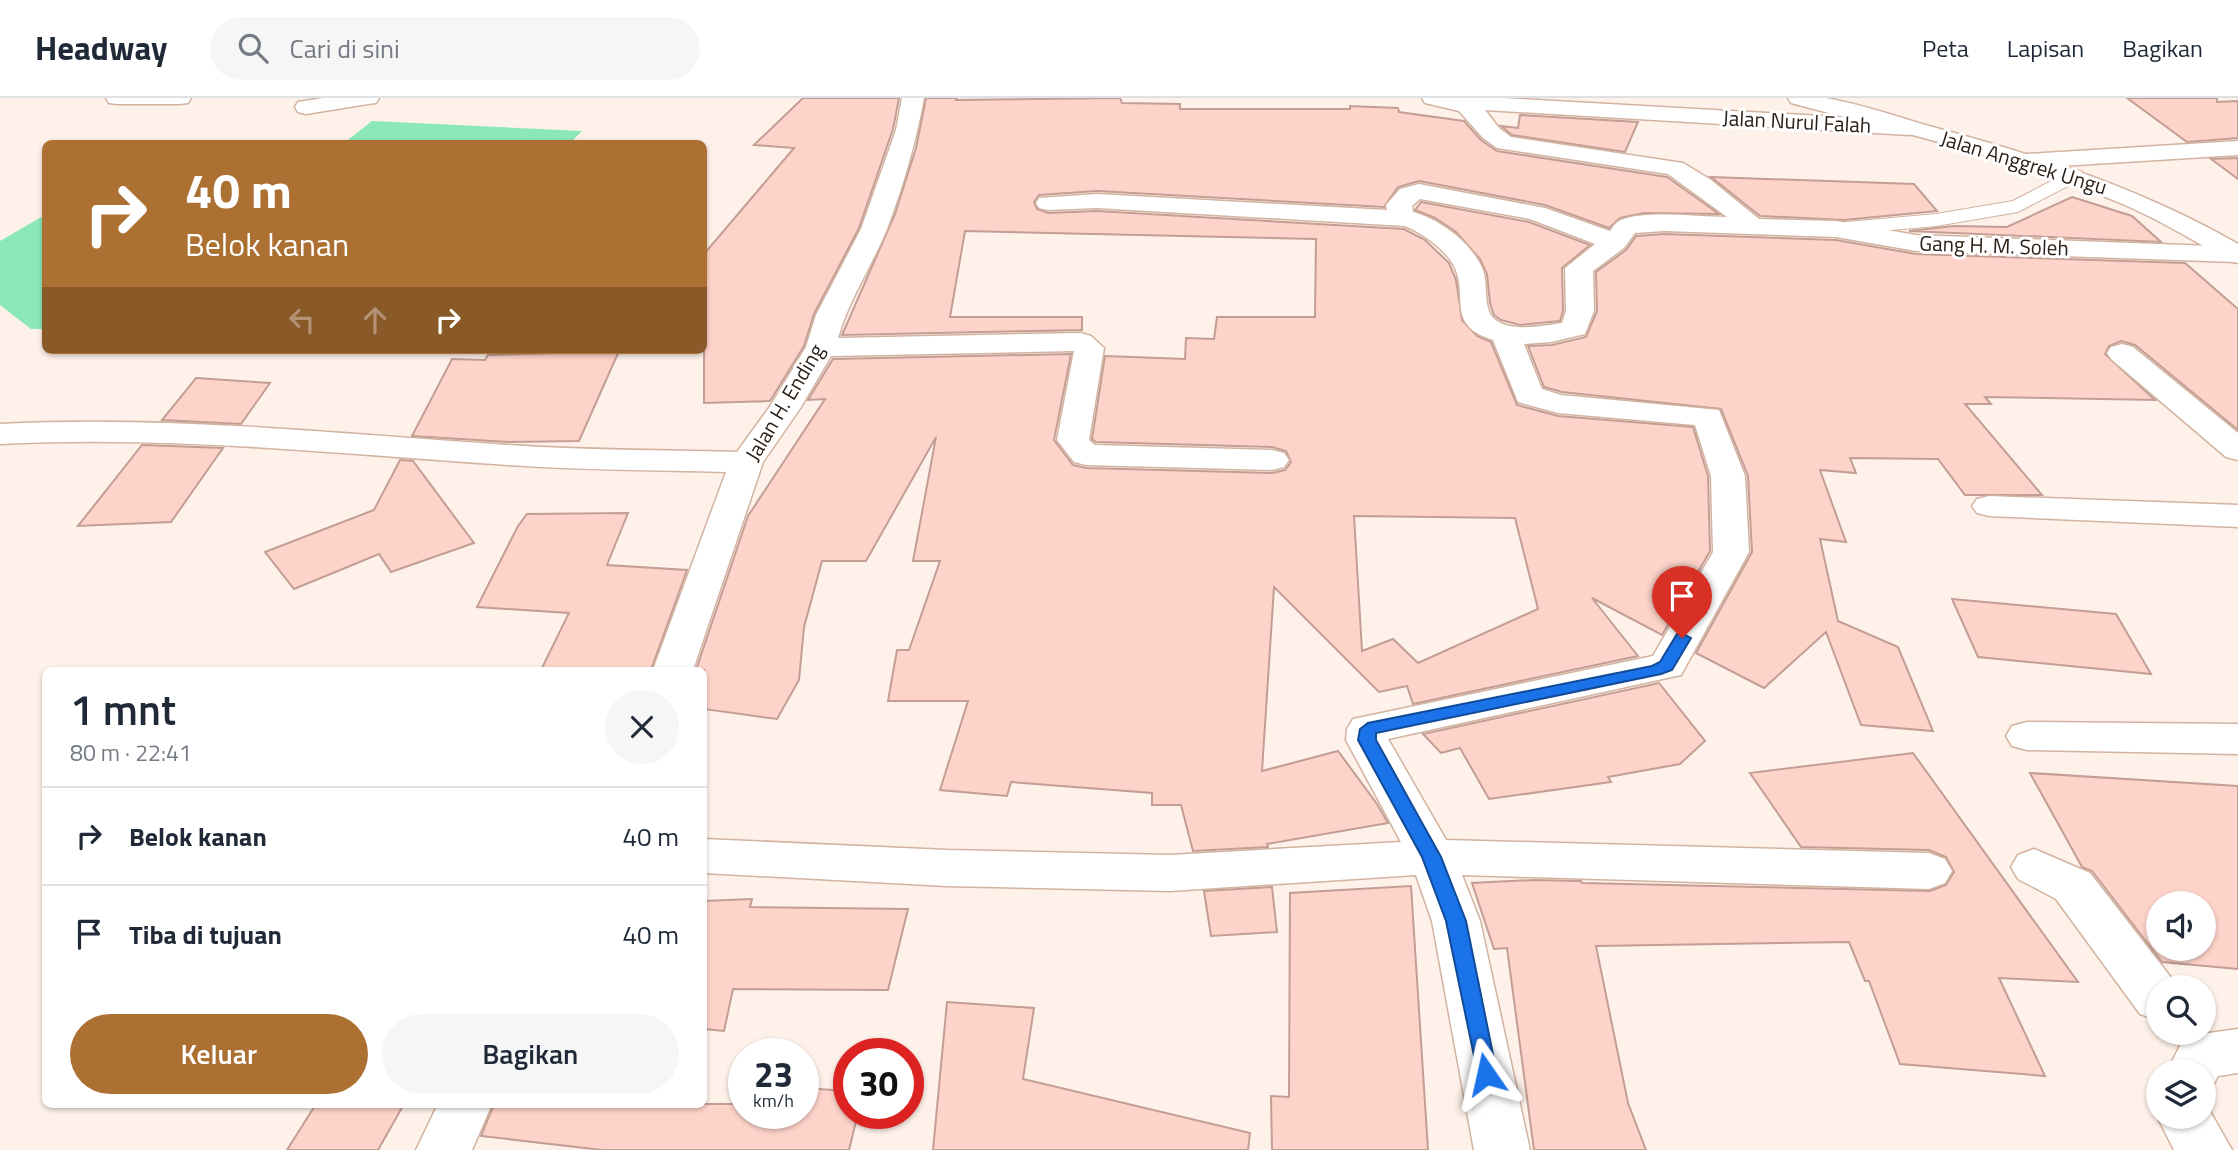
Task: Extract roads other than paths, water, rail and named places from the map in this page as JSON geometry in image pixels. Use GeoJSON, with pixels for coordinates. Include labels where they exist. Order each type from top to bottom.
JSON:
{"type":"FeatureCollection","features":[{"type":"Feature","properties":{"kind":"street"},"geometry":{"type":"LineString","coordinates":[[117,98],[180,98]]}},
{"type":"Feature","properties":{"kind":"street"},"geometry":{"type":"LineString","coordinates":[[306,107],[368,98]]}},
{"type":"Feature","properties":{"kind":"street","name":"Jalan H. Ending"},"geometry":{"type":"LineString","coordinates":[[674,667],[746,462],[785,407],[821,347],[830,315],[874,229],[907,130],[913,98]]}},
{"type":"Feature","properties":{"kind":"street","name":"Jalan Nurul Falah"},"geometry":{"type":"LineString","coordinates":[[1433,98],[1458,102],[1909,128]]}},
{"type":"Feature","properties":{"kind":"street","name":"Jalan Anggrek Ungu"},"geometry":{"type":"LineString","coordinates":[[1799,98],[2027,161],[2075,167],[2149,183]]}},
{"type":"Feature","properties":{"kind":"street","name":"Jalan Anggrek Ungu"},"geometry":{"type":"LineString","coordinates":[[1858,98],[2075,167],[2164,212],[2237,254]]}},
{"type":"Feature","properties":{"kind":"street"},"geometry":{"type":"LineString","coordinates":[[1458,102],[1481,115],[1490,133],[1505,143],[1675,168],[1702,185],[1754,228]]}},
{"type":"Feature","properties":{"kind":"street"},"geometry":{"type":"LineString","coordinates":[[2075,167],[2238,149]]}},
{"type":"Feature","properties":{"kind":"street"},"geometry":{"type":"LineString","coordinates":[[1402,218],[1399,205],[1409,194],[1419,191],[1435,192],[1536,213],[1615,243]]}},
{"type":"Feature","properties":{"kind":"street"},"geometry":{"type":"LineString","coordinates":[[1048,203],[1097,201],[1412,217],[1446,242],[1469,268],[1474,311],[1489,329],[1506,335],[1530,395],[1541,401],[1583,407],[1708,417],[1728,476],[1731,552],[1667,666],[1368,729],[1367,740],[1432,857],[1456,921],[1502,1150]]}},
{"type":"Feature","properties":{"kind":"street","name":"Gang H. M. Soleh"},"geometry":{"type":"LineString","coordinates":[[1506,335],[1558,333],[1575,328],[1580,311],[1579,268],[1615,243],[1627,226],[1644,223],[1836,229],[1916,243],[2237,254]]}},
{"type":"Feature","properties":{"kind":"street"},"geometry":{"type":"LineString","coordinates":[[821,347],[1081,342],[1089,348],[1073,440],[1086,455],[1272,460]]}},
{"type":"Feature","properties":{"kind":"street"},"geometry":{"type":"LineString","coordinates":[[2122,354],[2238,450]]}},
{"type":"Feature","properties":{"kind":"street"},"geometry":{"type":"LineString","coordinates":[[0,434],[69,429],[269,434],[510,455],[746,462]]}},
{"type":"Feature","properties":{"kind":"street"},"geometry":{"type":"LineString","coordinates":[[1989,506],[2238,516]]}},
{"type":"Feature","properties":{"kind":"street"},"geometry":{"type":"LineString","coordinates":[[2027,736],[2238,739]]}},
{"type":"Feature","properties":{"kind":"street"},"geometry":{"type":"LineString","coordinates":[[707,856],[947,868],[1170,873],[1432,857],[1929,871]]}},
{"type":"Feature","properties":{"kind":"street"},"geometry":{"type":"LineString","coordinates":[[2034,867],[2073,886],[2146,983]]}},
{"type":"Feature","properties":{"kind":"street"},"geometry":{"type":"LineString","coordinates":[[444,1150],[463,1108]]}},
{"type":"Feature","properties":{"kind":"street"},"geometry":{"type":"LineString","coordinates":[[2192,1129],[2204,1150]]}},
{"type":"Feature","properties":{"kind":"lane"},"geometry":{"type":"LineString","coordinates":[[1836,229],[1936,220],[2018,206],[2075,167]]}}]}
